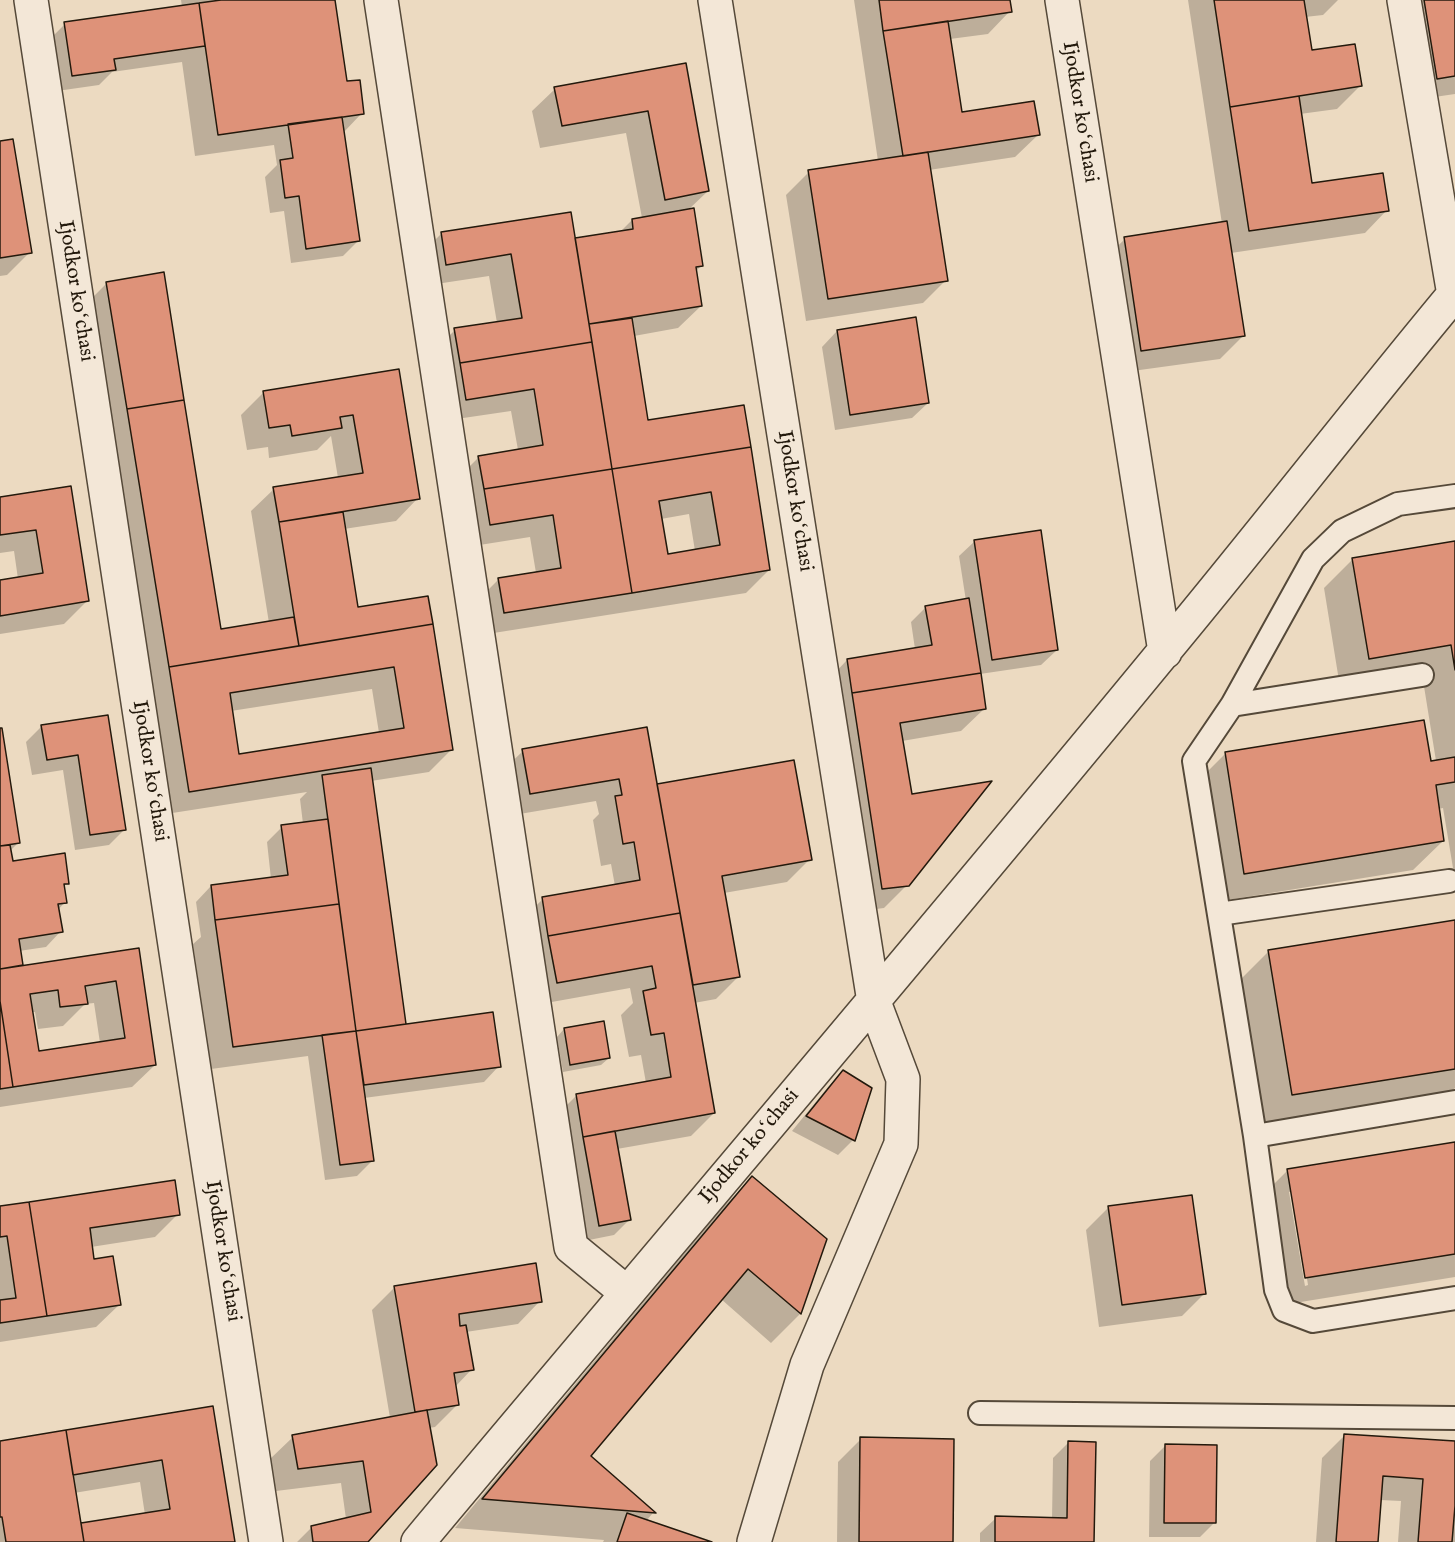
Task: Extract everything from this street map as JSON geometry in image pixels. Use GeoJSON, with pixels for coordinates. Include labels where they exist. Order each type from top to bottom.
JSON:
{"type":"FeatureCollection","features":[{"type":"Feature","properties":{"kind":"street","name":"Ijodkor koʻchasi"},"geometry":{"type":"LineString","coordinates":[[31,0],[266,1542]]}},
{"type":"Feature","properties":{"kind":"street"},"geometry":{"type":"LineString","coordinates":[[381,0],[571,1247],[627,1293]]}},
{"type":"Feature","properties":{"kind":"street","name":"Ijodkor koʻchasi"},"geometry":{"type":"LineString","coordinates":[[715,0],[874,1002]]}},
{"type":"Feature","properties":{"kind":"street","name":"Ijodkor koʻchasi"},"geometry":{"type":"LineString","coordinates":[[1062,0],[1165,652]]}},
{"type":"Feature","properties":{"kind":"street","name":"Ijodkor koʻchasi"},"geometry":{"type":"LineString","coordinates":[[418,1542],[874,1002],[1165,652],[1454,294],[1404,0]]}},
{"type":"Feature","properties":{"kind":"street"},"geometry":{"type":"LineString","coordinates":[[754,1542],[807,1365],[901,1144],[903,1079],[874,1002]]}},
{"type":"Feature","properties":{"kind":"lane"},"geometry":{"type":"LineString","coordinates":[[1455,496],[1398,504],[1342,531],[1313,559],[1232,705],[1194,762],[1254,1136],[1276,1290],[1284,1310],[1313,1321],[1455,1298]]}},
{"type":"Feature","properties":{"kind":"lane"},"geometry":{"type":"LineString","coordinates":[[1232,705],[1422,675]]}},
{"type":"Feature","properties":{"kind":"lane"},"geometry":{"type":"LineString","coordinates":[[1219,914],[1449,881]]}},
{"type":"Feature","properties":{"kind":"lane"},"geometry":{"type":"LineString","coordinates":[[1254,1136],[1455,1102]]}},
{"type":"Feature","properties":{"kind":"lane"},"geometry":{"type":"LineString","coordinates":[[980,1413],[1455,1418]]}},
{"type":"Feature","properties":{"kind":"building"},"geometry":{"type":"Polygon","coordinates":[[[221,0],[335,0],[347,81],[360,80],[364,114],[218,135],[199,3],[221,0]]]}},
{"type":"Feature","properties":{"kind":"building"},"geometry":{"type":"Polygon","coordinates":[[[879,0],[1010,0],[1012,12],[883,31],[879,0]]]}},
{"type":"Feature","properties":{"kind":"building"},"geometry":{"type":"Polygon","coordinates":[[[1214,0],[1304,0],[1312,50],[1355,44],[1362,86],[1230,107],[1214,0]]]}},
{"type":"Feature","properties":{"kind":"building"},"geometry":{"type":"Polygon","coordinates":[[[1424,0],[1455,0],[1455,76],[1437,79],[1424,0]]]}},
{"type":"Feature","properties":{"kind":"building"},"geometry":{"type":"Polygon","coordinates":[[[199,3],[205,46],[114,59],[116,70],[72,76],[64,22],[199,3]]]}},
{"type":"Feature","properties":{"kind":"building"},"geometry":{"type":"Polygon","coordinates":[[[948,21],[962,112],[1034,101],[1040,135],[903,156],[883,31],[948,21]]]}},
{"type":"Feature","properties":{"kind":"building"},"geometry":{"type":"Polygon","coordinates":[[[686,63],[709,191],[665,200],[648,111],[562,126],[554,87],[686,63]]]}},
{"type":"Feature","properties":{"kind":"building"},"geometry":{"type":"Polygon","coordinates":[[[1299,96],[1312,183],[1383,173],[1389,211],[1249,231],[1230,107],[1299,96]]]}},
{"type":"Feature","properties":{"kind":"building"},"geometry":{"type":"Polygon","coordinates":[[[342,117],[360,241],[306,249],[299,196],[285,198],[280,160],[293,158],[288,124],[342,117]]]}},
{"type":"Feature","properties":{"kind":"building"},"geometry":{"type":"Polygon","coordinates":[[[13,139],[32,253],[0,258],[0,141],[13,139]]]}},
{"type":"Feature","properties":{"kind":"building"},"geometry":{"type":"Polygon","coordinates":[[[928,152],[948,281],[828,299],[808,170],[928,152]]]}},
{"type":"Feature","properties":{"kind":"building"},"geometry":{"type":"Polygon","coordinates":[[[694,208],[703,266],[696,267],[702,306],[589,324],[575,238],[633,229],[632,219],[694,208]]]}},
{"type":"Feature","properties":{"kind":"building"},"geometry":{"type":"Polygon","coordinates":[[[571,212],[592,342],[460,363],[454,328],[522,318],[511,254],[446,265],[441,232],[571,212]]]}},
{"type":"Feature","properties":{"kind":"building"},"geometry":{"type":"Polygon","coordinates":[[[1227,221],[1245,336],[1141,351],[1124,237],[1227,221]]]}},
{"type":"Feature","properties":{"kind":"building"},"geometry":{"type":"Polygon","coordinates":[[[164,272],[184,400],[127,409],[106,282],[164,272]]]}},
{"type":"Feature","properties":{"kind":"building"},"geometry":{"type":"Polygon","coordinates":[[[916,317],[929,403],[850,415],[837,330],[916,317]]]}},
{"type":"Feature","properties":{"kind":"building"},"geometry":{"type":"Polygon","coordinates":[[[632,318],[648,420],[744,405],[751,447],[612,469],[589,324],[632,318]]]}},
{"type":"Feature","properties":{"kind":"building"},"geometry":{"type":"Polygon","coordinates":[[[592,342],[612,469],[484,489],[478,456],[543,445],[534,389],[466,400],[460,363],[592,342]]]}},
{"type":"Feature","properties":{"kind":"building"},"geometry":{"type":"Polygon","coordinates":[[[399,369],[420,499],[279,522],[273,487],[363,473],[353,415],[340,417],[342,428],[292,436],[290,425],[269,428],[263,391],[399,369]]]}},
{"type":"Feature","properties":{"kind":"building"},"geometry":{"type":"Polygon","coordinates":[[[184,400],[221,629],[294,617],[299,646],[169,667],[127,409],[184,400]]]}},
{"type":"Feature","properties":{"kind":"building"},"geometry":{"type":"Polygon","coordinates":[[[751,447],[770,570],[632,593],[612,469],[751,447]],[[711,492],[659,501],[668,554],[720,545],[711,492]]]}},
{"type":"Feature","properties":{"kind":"building"},"geometry":{"type":"Polygon","coordinates":[[[612,469],[632,593],[504,613],[498,578],[561,568],[553,515],[490,525],[484,489],[612,469]]]}},
{"type":"Feature","properties":{"kind":"building"},"geometry":{"type":"Polygon","coordinates":[[[71,486],[89,601],[0,616],[0,580],[43,573],[36,530],[0,535],[0,497],[71,486]]]}},
{"type":"Feature","properties":{"kind":"building"},"geometry":{"type":"Polygon","coordinates":[[[343,512],[358,607],[428,596],[433,624],[299,646],[279,522],[343,512]]]}},
{"type":"Feature","properties":{"kind":"building"},"geometry":{"type":"Polygon","coordinates":[[[1041,530],[1058,650],[992,660],[974,540],[1041,530]]]}},
{"type":"Feature","properties":{"kind":"building"},"geometry":{"type":"Polygon","coordinates":[[[1455,541],[1455,670],[1451,645],[1369,659],[1352,558],[1455,541]]]}},
{"type":"Feature","properties":{"kind":"building"},"geometry":{"type":"Polygon","coordinates":[[[969,598],[981,673],[852,693],[847,659],[932,645],[925,606],[969,598]]]}},
{"type":"Feature","properties":{"kind":"building"},"geometry":{"type":"Polygon","coordinates":[[[433,624],[453,750],[189,792],[169,667],[433,624]],[[394,667],[230,693],[239,754],[404,728],[394,667]]]}},
{"type":"Feature","properties":{"kind":"building"},"geometry":{"type":"Polygon","coordinates":[[[981,673],[986,709],[900,723],[912,794],[992,781],[909,886],[882,889],[852,693],[981,673]]]}},
{"type":"Feature","properties":{"kind":"building"},"geometry":{"type":"Polygon","coordinates":[[[108,715],[126,830],[90,835],[78,755],[47,760],[41,725],[108,715]]]}},
{"type":"Feature","properties":{"kind":"building"},"geometry":{"type":"Polygon","coordinates":[[[1424,720],[1431,761],[1455,757],[1455,782],[1436,785],[1444,841],[1244,874],[1225,752],[1424,720]]]}},
{"type":"Feature","properties":{"kind":"building"},"geometry":{"type":"Polygon","coordinates":[[[647,727],[680,913],[548,936],[542,897],[640,880],[634,842],[623,844],[615,796],[622,795],[619,779],[530,794],[522,749],[647,727]]]}},
{"type":"Feature","properties":{"kind":"building"},"geometry":{"type":"Polygon","coordinates":[[[0,728],[2,728],[20,843],[0,846],[0,728]]]}},
{"type":"Feature","properties":{"kind":"building"},"geometry":{"type":"Polygon","coordinates":[[[794,760],[812,860],[722,876],[740,977],[693,985],[657,784],[794,760]]]}},
{"type":"Feature","properties":{"kind":"building"},"geometry":{"type":"Polygon","coordinates":[[[371,768],[406,1024],[356,1031],[322,775],[371,768]]]}},
{"type":"Feature","properties":{"kind":"building"},"geometry":{"type":"Polygon","coordinates":[[[328,819],[339,904],[215,920],[211,885],[288,875],[281,825],[328,819]]]}},
{"type":"Feature","properties":{"kind":"building"},"geometry":{"type":"Polygon","coordinates":[[[10,845],[13,861],[65,853],[69,884],[64,884],[67,903],[58,904],[63,932],[19,939],[23,965],[0,969],[0,846],[10,845]]]}},
{"type":"Feature","properties":{"kind":"building"},"geometry":{"type":"Polygon","coordinates":[[[339,904],[356,1031],[233,1047],[215,920],[339,904]]]}},
{"type":"Feature","properties":{"kind":"building"},"geometry":{"type":"Polygon","coordinates":[[[680,913],[715,1113],[583,1137],[576,1094],[671,1077],[664,1033],[651,1035],[643,991],[656,988],[652,966],[557,983],[548,936],[680,913]]]}},
{"type":"Feature","properties":{"kind":"building"},"geometry":{"type":"Polygon","coordinates":[[[1455,920],[1455,1069],[1292,1095],[1268,950],[1455,920]]]}},
{"type":"Feature","properties":{"kind":"building"},"geometry":{"type":"Polygon","coordinates":[[[139,948],[156,1065],[13,1087],[0,1001],[0,969],[139,948]],[[116,981],[85,986],[88,1004],[60,1007],[58,990],[30,994],[39,1051],[125,1038],[116,981]]]}},
{"type":"Feature","properties":{"kind":"building"},"geometry":{"type":"Polygon","coordinates":[[[0,1001],[13,1087],[0,1089],[0,1001]]]}},
{"type":"Feature","properties":{"kind":"building"},"geometry":{"type":"Polygon","coordinates":[[[493,1012],[501,1067],[364,1085],[356,1031],[493,1012]]]}},
{"type":"Feature","properties":{"kind":"building"},"geometry":{"type":"Polygon","coordinates":[[[604,1021],[610,1058],[570,1065],[564,1028],[604,1021]]]}},
{"type":"Feature","properties":{"kind":"building"},"geometry":{"type":"Polygon","coordinates":[[[356,1031],[374,1161],[340,1165],[322,1035],[356,1031]]]}},
{"type":"Feature","properties":{"kind":"building"},"geometry":{"type":"Polygon","coordinates":[[[843,1070],[872,1088],[855,1141],[806,1116],[843,1070]]]}},
{"type":"Feature","properties":{"kind":"building"},"geometry":{"type":"Polygon","coordinates":[[[615,1131],[631,1220],[599,1226],[583,1137],[615,1131]]]}},
{"type":"Feature","properties":{"kind":"building"},"geometry":{"type":"Polygon","coordinates":[[[1455,1142],[1455,1254],[1305,1278],[1287,1169],[1455,1142]]]}},
{"type":"Feature","properties":{"kind":"building"},"geometry":{"type":"Polygon","coordinates":[[[752,1176],[827,1239],[801,1314],[748,1269],[591,1456],[656,1513],[482,1499],[752,1176]]]}},
{"type":"Feature","properties":{"kind":"building"},"geometry":{"type":"Polygon","coordinates":[[[175,1180],[180,1215],[90,1228],[94,1259],[113,1256],[121,1305],[47,1316],[29,1202],[175,1180]]]}},
{"type":"Feature","properties":{"kind":"building"},"geometry":{"type":"Polygon","coordinates":[[[1192,1195],[1206,1294],[1122,1305],[1108,1206],[1192,1195]]]}},
{"type":"Feature","properties":{"kind":"building"},"geometry":{"type":"Polygon","coordinates":[[[29,1202],[47,1316],[0,1323],[0,1300],[16,1298],[7,1236],[0,1237],[0,1206],[29,1202]]]}},
{"type":"Feature","properties":{"kind":"building"},"geometry":{"type":"Polygon","coordinates":[[[536,1263],[542,1302],[459,1314],[460,1326],[466,1325],[474,1370],[454,1373],[459,1405],[415,1412],[394,1286],[536,1263]]]}},
{"type":"Feature","properties":{"kind":"building"},"geometry":{"type":"Polygon","coordinates":[[[213,1406],[235,1542],[84,1542],[81,1523],[170,1509],[162,1460],[73,1475],[66,1430],[213,1406]]]}},
{"type":"Feature","properties":{"kind":"building"},"geometry":{"type":"Polygon","coordinates":[[[427,1410],[437,1465],[368,1542],[313,1542],[311,1526],[371,1512],[363,1461],[298,1469],[292,1435],[427,1410]]]}},
{"type":"Feature","properties":{"kind":"building"},"geometry":{"type":"Polygon","coordinates":[[[66,1430],[84,1542],[6,1542],[2,1517],[0,1517],[0,1441],[66,1430]]]}},
{"type":"Feature","properties":{"kind":"building"},"geometry":{"type":"Polygon","coordinates":[[[1344,1434],[1455,1441],[1455,1506],[1452,1542],[1418,1542],[1423,1479],[1383,1476],[1378,1542],[1336,1542],[1344,1434]]]}},
{"type":"Feature","properties":{"kind":"building"},"geometry":{"type":"Polygon","coordinates":[[[860,1437],[954,1439],[953,1542],[859,1542],[860,1437]]]}},
{"type":"Feature","properties":{"kind":"building"},"geometry":{"type":"Polygon","coordinates":[[[1068,1441],[1096,1442],[1094,1542],[995,1542],[995,1516],[1067,1518],[1068,1441]]]}},
{"type":"Feature","properties":{"kind":"building"},"geometry":{"type":"Polygon","coordinates":[[[1165,1444],[1217,1445],[1216,1523],[1164,1523],[1165,1444]]]}},
{"type":"Feature","properties":{"kind":"building"},"geometry":{"type":"Polygon","coordinates":[[[627,1513],[712,1542],[617,1542],[627,1513]]]}}]}
